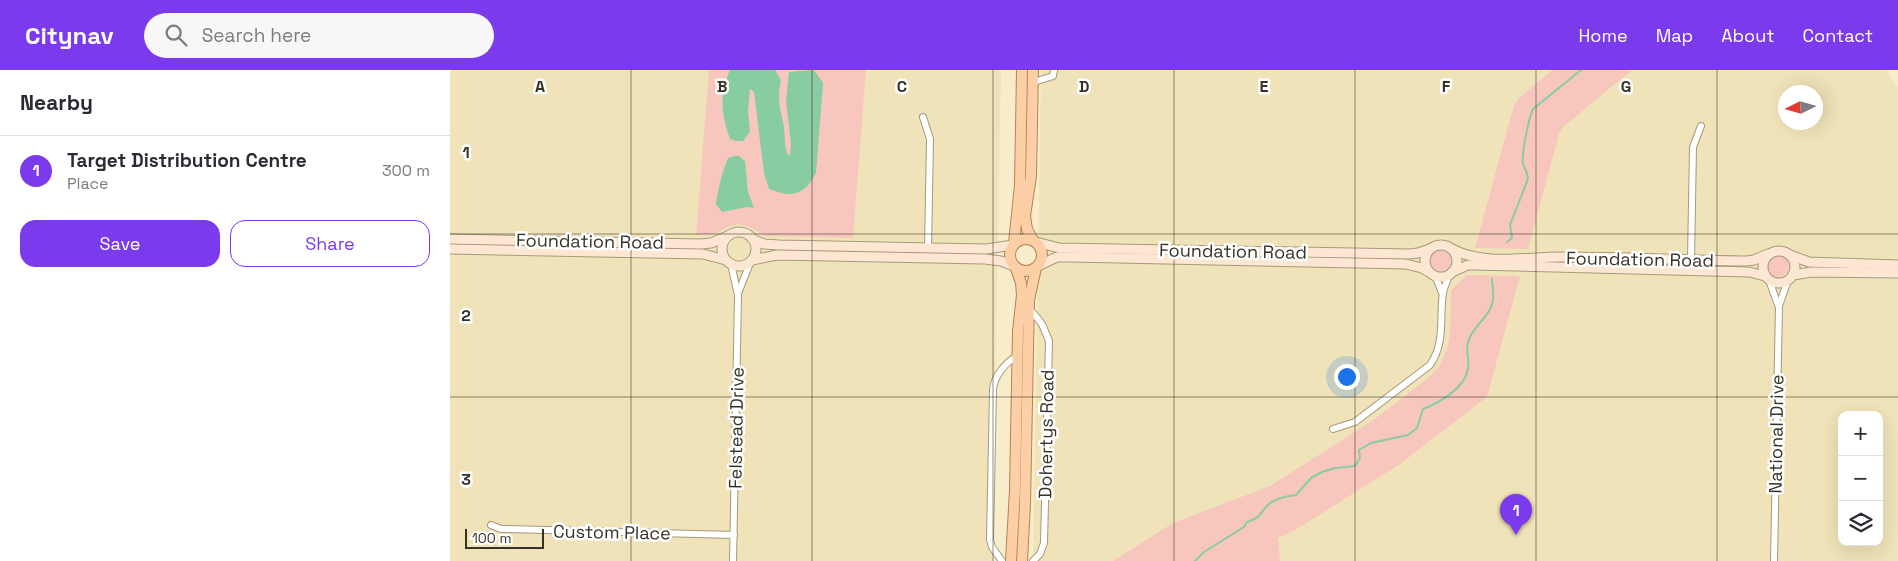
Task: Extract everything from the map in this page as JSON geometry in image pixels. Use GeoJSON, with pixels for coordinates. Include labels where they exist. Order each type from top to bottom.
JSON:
{"type":"FeatureCollection","features":[{"type":"Feature","properties":{"kind":"main road"},"geometry":{"type":"LineString","coordinates":[[1022,70],[1020,185],[1014,244],[1010,254],[1015,267],[1026,271],[1037,267],[1042,260],[1043,253],[1041,247],[1027,229],[1025,216],[1031,176],[1033,70]]}},
{"type":"Feature","properties":{"kind":"main road"},"geometry":{"type":"LineString","coordinates":[[1014,244],[1023,238],[1035,241]]}},
{"type":"Feature","properties":{"kind":"main road","name":"Dohertys Road"},"geometry":{"type":"LineString","coordinates":[[1011,561],[1017,356],[1022,288],[1015,267]]}},
{"type":"Feature","properties":{"kind":"main road","name":"Dohertys Road"},"geometry":{"type":"LineString","coordinates":[[1022,561],[1029,308],[1031,287],[1037,267]]}},
{"type":"Feature","properties":{"kind":"street"},"geometry":{"type":"LineString","coordinates":[[1033,86],[1037,81],[1053,76],[1054,70]]}},
{"type":"Feature","properties":{"kind":"street"},"geometry":{"type":"LineString","coordinates":[[923,118],[930,139],[928,248]]}},
{"type":"Feature","properties":{"kind":"street"},"geometry":{"type":"LineString","coordinates":[[1691,260],[1693,147],[1701,126]]}},
{"type":"Feature","properties":{"kind":"street"},"geometry":{"type":"LineString","coordinates":[[1014,244],[994,249],[764,244],[743,233],[728,236],[723,245],[723,256],[728,262],[741,266],[751,261],[777,255],[985,259],[1001,261],[1015,267]]}},
{"type":"Feature","properties":{"kind":"street","name":"Foundation Road"},"geometry":{"type":"LineString","coordinates":[[450,239],[701,244],[711,243],[728,236]]}},
{"type":"Feature","properties":{"kind":"street"},"geometry":{"type":"LineString","coordinates":[[751,261],[756,249],[752,239]]}},
{"type":"Feature","properties":{"kind":"street","name":"Foundation Road"},"geometry":{"type":"LineString","coordinates":[[1035,241],[1059,248],[1409,254],[1418,254],[1430,249]]}},
{"type":"Feature","properties":{"kind":"street"},"geometry":{"type":"LineString","coordinates":[[1333,429],[1355,422],[1430,365],[1436,356],[1441,337],[1443,290],[1455,268],[1457,258],[1448,246],[1439,244],[1427,253],[1425,263],[1437,280],[1442,297]]}},
{"type":"Feature","properties":{"kind":"street"},"geometry":{"type":"LineString","coordinates":[[822,246],[822,257]]}},
{"type":"Feature","properties":{"kind":"street","name":"Foundation Road"},"geometry":{"type":"LineString","coordinates":[[450,250],[703,254],[728,262]]}},
{"type":"Feature","properties":{"kind":"street","name":"Foundation Road"},"geometry":{"type":"LineString","coordinates":[[1452,250],[1468,257],[1476,258],[1559,257],[1747,261],[1768,254]]}},
{"type":"Feature","properties":{"kind":"street"},"geometry":{"type":"LineString","coordinates":[[1898,265],[1809,262],[1782,251],[1768,254],[1763,262],[1763,272],[1767,278],[1778,283],[1790,277],[1811,272],[1898,273]]}},
{"type":"Feature","properties":{"kind":"street"},"geometry":{"type":"LineString","coordinates":[[1790,255],[1795,265],[1790,277]]}},
{"type":"Feature","properties":{"kind":"street","name":"Foundation Road"},"geometry":{"type":"LineString","coordinates":[[1037,267],[1057,257],[1071,257],[1078,259],[1406,264],[1430,272]]}},
{"type":"Feature","properties":{"kind":"street","name":"Felstead Drive"},"geometry":{"type":"LineString","coordinates":[[738,295],[751,261]]}},
{"type":"Feature","properties":{"kind":"street","name":"Felstead Drive"},"geometry":{"type":"LineString","coordinates":[[728,262],[738,295],[733,561]]}},
{"type":"Feature","properties":{"kind":"street","name":"Foundation Road"},"geometry":{"type":"LineString","coordinates":[[1451,273],[1468,265],[1475,264],[1749,272],[1767,278]]}},
{"type":"Feature","properties":{"kind":"street"},"geometry":{"type":"LineString","coordinates":[[1430,272],[1440,277],[1451,273]]}},
{"type":"Feature","properties":{"kind":"street","name":"National Drive"},"geometry":{"type":"LineString","coordinates":[[1774,561],[1779,306],[1790,277]]}},
{"type":"Feature","properties":{"kind":"street","name":"National Drive"},"geometry":{"type":"LineString","coordinates":[[1767,278],[1779,306]]}},
{"type":"Feature","properties":{"kind":"street","name":"Dohertys Road"},"geometry":{"type":"LineString","coordinates":[[1029,308],[1042,324],[1048,341],[1044,543],[1040,554],[1033,561]]}},
{"type":"Feature","properties":{"kind":"street","name":"Dohertys Road"},"geometry":{"type":"LineString","coordinates":[[1002,561],[992,547],[990,540],[993,390],[995,379],[1004,366],[1017,356]]}},
{"type":"Feature","properties":{"kind":"street","name":"Custom Place"},"geometry":{"type":"LineString","coordinates":[[491,525],[508,530],[734,535]]}},
{"type":"Feature","properties":{"kind":"shaded area"},"geometry":{"type":"Polygon","coordinates":[[[450,70],[1001,70],[992,561],[450,561],[450,70]]]}},
{"type":"Feature","properties":{"kind":"shaded area"},"geometry":{"type":"Polygon","coordinates":[[[709,70],[866,70],[853,238],[766,236],[750,227],[738,224],[727,227],[715,234],[696,235],[709,70]]]}},
{"type":"Feature","properties":{"kind":"shaded area"},"geometry":{"type":"Polygon","coordinates":[[[730,70],[775,70],[781,80],[780,104],[788,155],[790,154],[791,144],[786,101],[789,72],[814,70],[823,83],[816,173],[802,191],[784,194],[769,189],[764,173],[754,92],[750,89],[748,111],[750,132],[743,141],[730,139],[722,104],[726,79],[730,70]]]}},
{"type":"Feature","properties":{"kind":"shaded area"},"geometry":{"type":"Polygon","coordinates":[[[1041,70],[1886,70],[1898,88],[1898,561],[1033,561],[1041,70]]]}},
{"type":"Feature","properties":{"kind":"shaded area"},"geometry":{"type":"Polygon","coordinates":[[[1552,70],[1632,70],[1563,127],[1559,134],[1528,249],[1475,248],[1514,105],[1519,98],[1552,70]]]}},
{"type":"Feature","properties":{"kind":"shaded area"},"geometry":{"type":"Polygon","coordinates":[[[739,156],[745,161],[748,192],[754,208],[747,207],[722,212],[716,204],[719,187],[728,158],[739,156]]]}},
{"type":"Feature","properties":{"kind":"shaded area"},"geometry":{"type":"Polygon","coordinates":[[[1441,249],[1449,252],[1452,260],[1449,268],[1441,271],[1433,268],[1430,260],[1433,252],[1441,249]]]}},
{"type":"Feature","properties":{"kind":"shaded area"},"geometry":{"type":"Polygon","coordinates":[[[1778,255],[1786,258],[1789,266],[1786,274],[1778,277],[1770,274],[1767,266],[1770,258],[1778,255]]]}},
{"type":"Feature","properties":{"kind":"shaded area"},"geometry":{"type":"Polygon","coordinates":[[[1467,275],[1520,276],[1487,397],[1400,464],[1297,529],[1278,538],[1280,561],[1113,561],[1173,523],[1270,486],[1372,421],[1427,379],[1439,366],[1447,350],[1450,335],[1451,290],[1467,275]]]}},
{"type":"Feature","properties":{"kind":"waterway"},"geometry":{"type":"LineString","coordinates":[[1507,242],[1512,238],[1510,225],[1528,179],[1523,164],[1523,153],[1531,113],[1533,109],[1581,70]]}},
{"type":"Feature","properties":{"kind":"waterway"},"geometry":{"type":"LineString","coordinates":[[1195,561],[1204,552],[1244,527],[1247,522],[1257,518],[1272,502],[1296,495],[1311,478],[1335,468],[1355,466],[1360,458],[1359,450],[1371,443],[1408,435],[1417,428],[1423,409],[1450,394],[1466,376],[1469,340],[1492,304],[1492,279]]}},
{"type":"Feature","properties":{"kind":"place","name":"Target Distribution Centre"},"geometry":{"type":"Point","coordinates":[1516,535]}}]}
